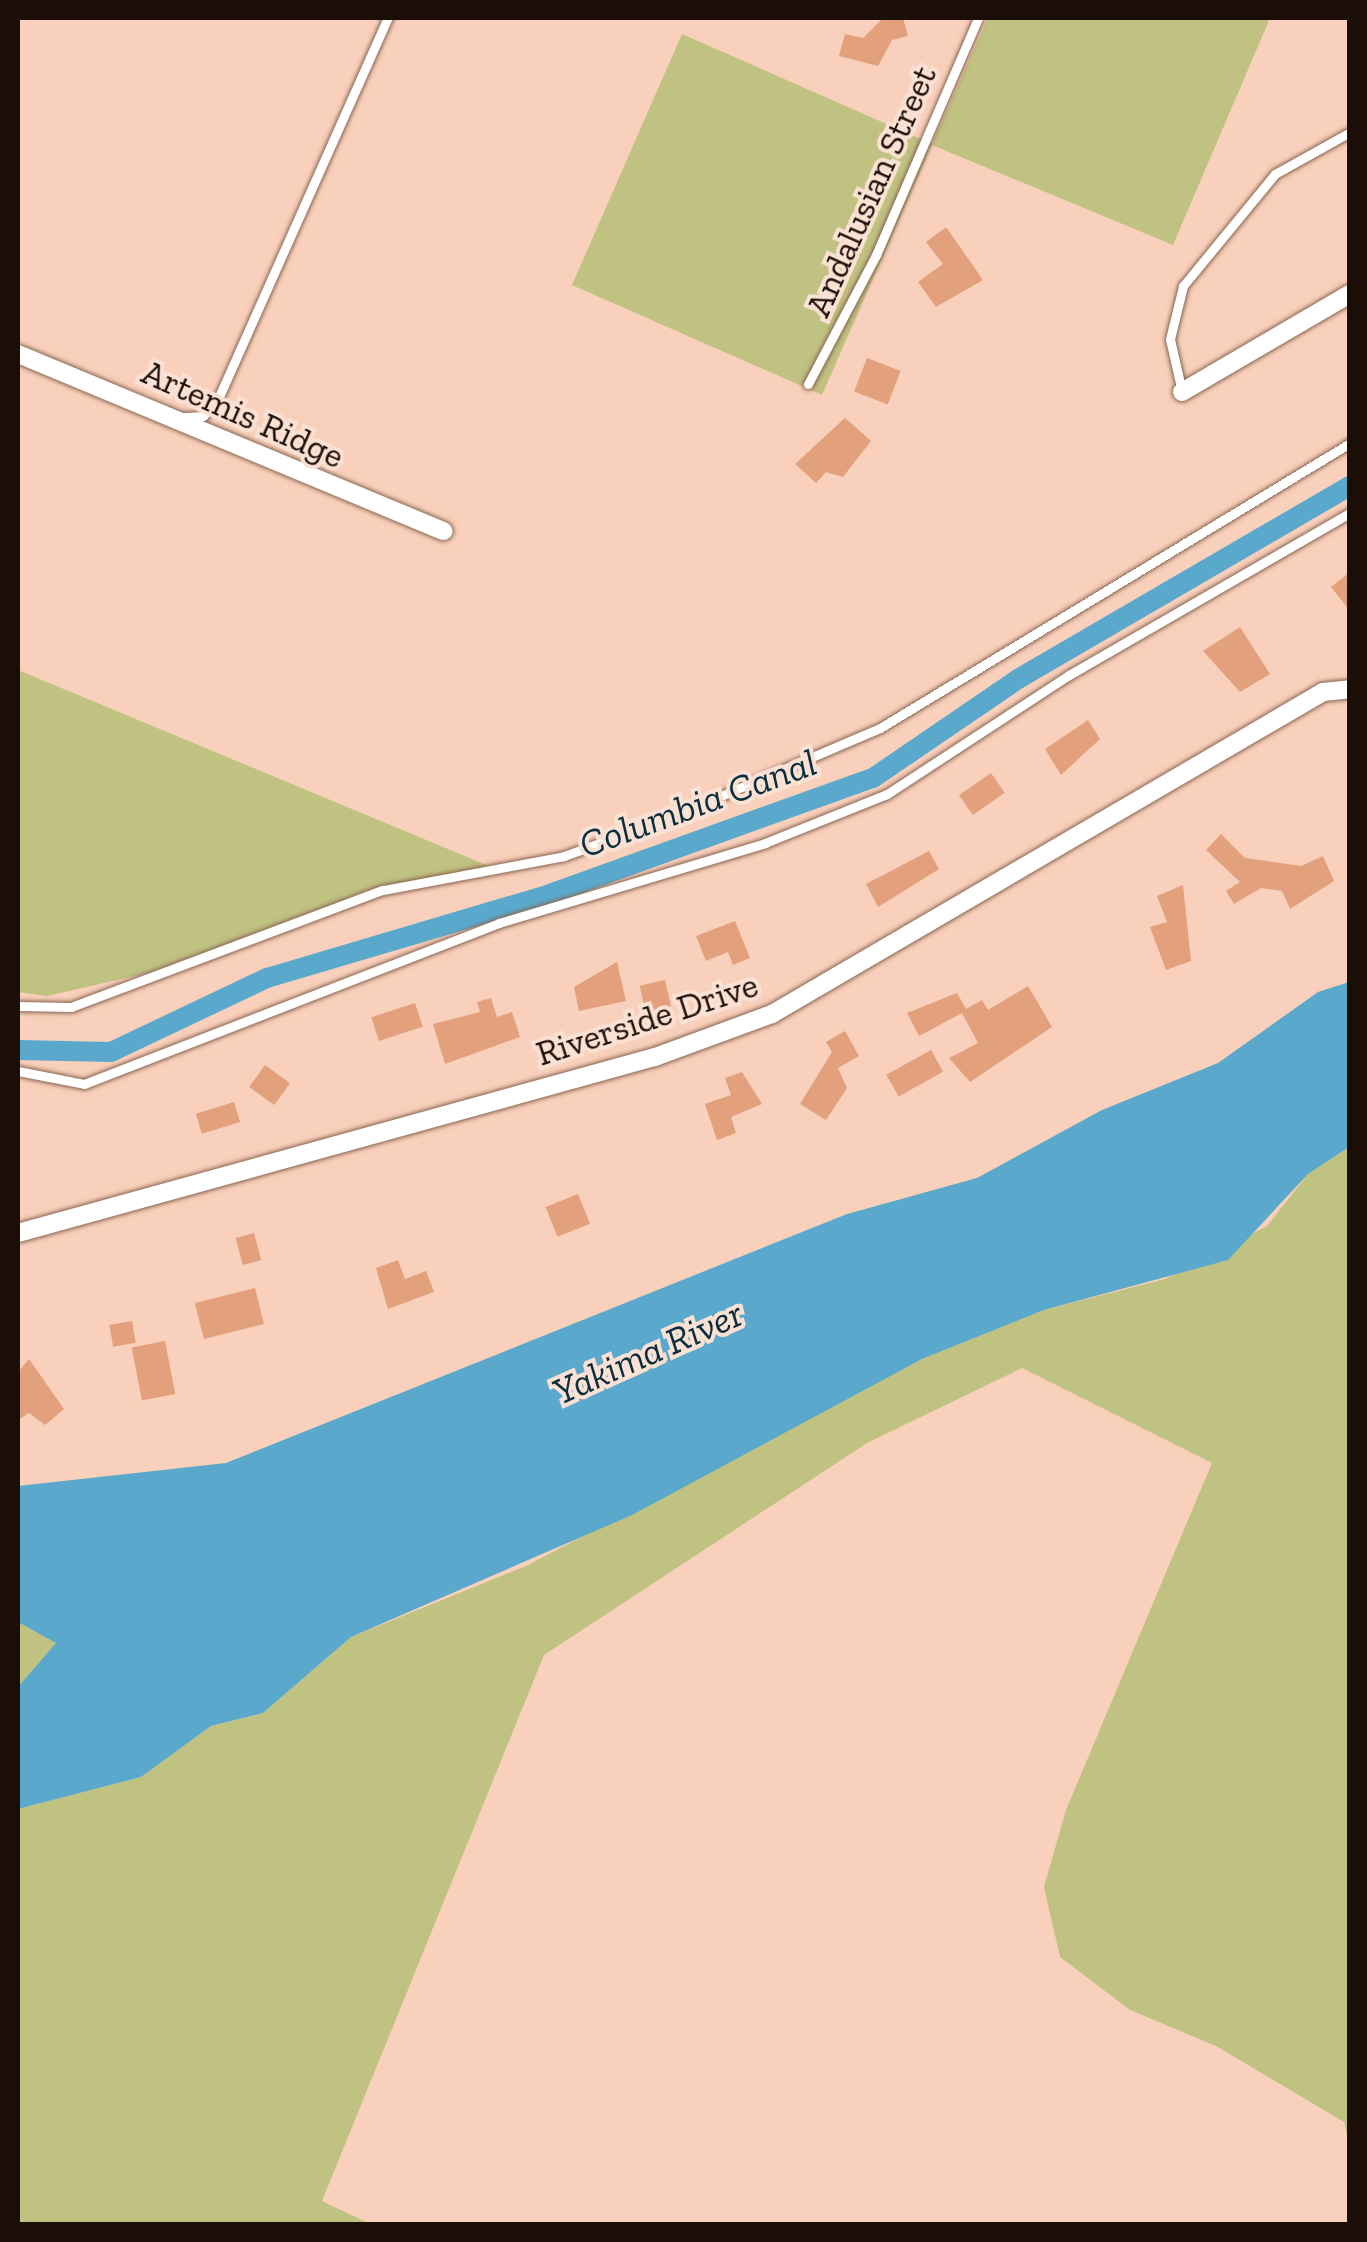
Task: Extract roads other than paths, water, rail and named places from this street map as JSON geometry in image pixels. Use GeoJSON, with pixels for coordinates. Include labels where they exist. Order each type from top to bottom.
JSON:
{"type":"FeatureCollection","features":[{"type":"Feature","properties":{"kind":"street"},"geometry":{"type":"LineString","coordinates":[[1182,392],[1350,294]]}},
{"type":"Feature","properties":{"kind":"street","name":"Artemis Ridge"},"geometry":{"type":"LineString","coordinates":[[18,354],[444,531]]}},
{"type":"Feature","properties":{"kind":"street"},"geometry":{"type":"LineString","coordinates":[[1323,692],[1350,673]]}},
{"type":"Feature","properties":{"kind":"street","name":"Riverside Drive"},"geometry":{"type":"LineString","coordinates":[[18,1233],[655,1057],[772,1014],[1323,692],[1350,689]]}},
{"type":"Feature","properties":{"kind":"lane"},"geometry":{"type":"LineString","coordinates":[[173,416],[203,416],[218,399],[388,18]]}},
{"type":"Feature","properties":{"kind":"lane","name":"Andalusian Street"},"geometry":{"type":"LineString","coordinates":[[808,384],[876,255],[978,18]]}},
{"type":"Feature","properties":{"kind":"lane"},"geometry":{"type":"LineString","coordinates":[[1182,392],[1170,339],[1183,286],[1275,174],[1350,132]]}},
{"type":"Feature","properties":{"kind":"lane"},"geometry":{"type":"LineString","coordinates":[[18,1006],[71,1006],[383,890],[564,856],[669,818],[880,728],[1350,443]]}},
{"type":"Feature","properties":{"kind":"lane"},"geometry":{"type":"LineString","coordinates":[[18,1072],[84,1084],[500,923],[765,844],[886,794],[1069,674],[1350,512]]}},
{"type":"Feature","properties":{"kind":"water","name":"Yakima River"},"geometry":{"type":"Polygon","coordinates":[[[1349,982],[1349,1147],[1308,1174],[1228,1260],[1044,1310],[922,1359],[632,1515],[351,1637],[263,1713],[211,1726],[141,1777],[18,1809],[18,1687],[56,1643],[18,1622],[18,1486],[226,1463],[847,1214],[977,1178],[1102,1110],[1218,1063],[1318,992],[1349,982]]]}},
{"type":"Feature","properties":{"kind":"waterway","name":"Columbia Canal"},"geometry":{"type":"LineString","coordinates":[[18,1050],[111,1052],[267,978],[550,894],[873,778],[1018,679],[1350,486]]}}]}
